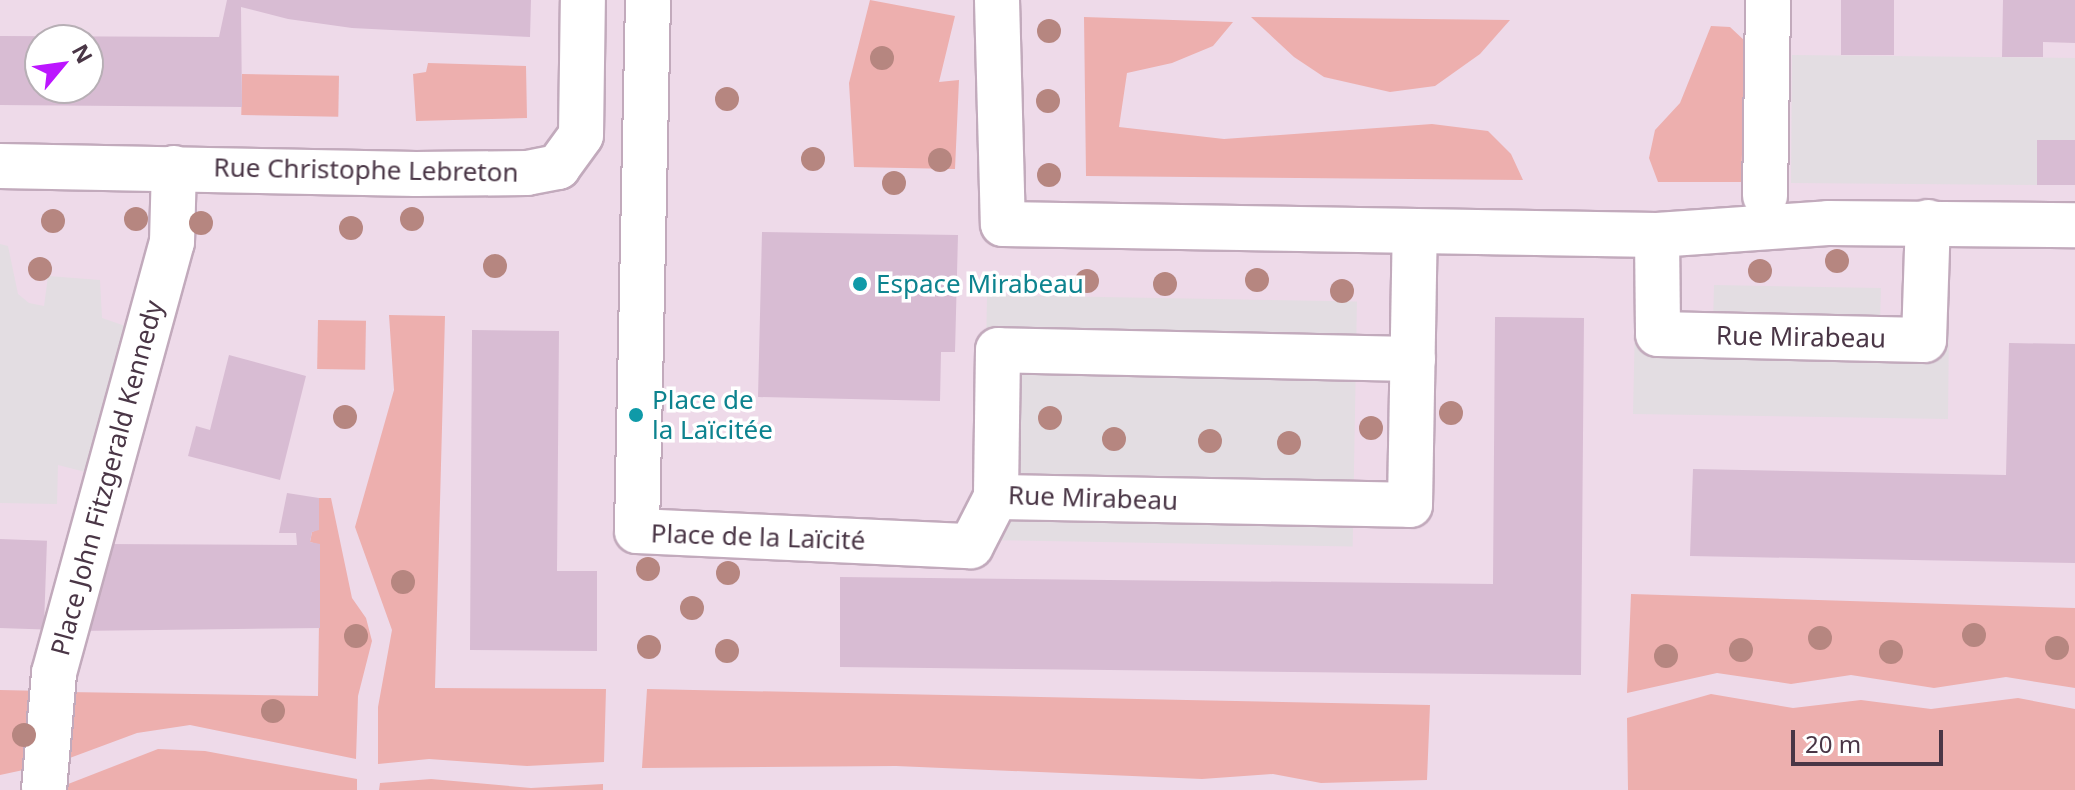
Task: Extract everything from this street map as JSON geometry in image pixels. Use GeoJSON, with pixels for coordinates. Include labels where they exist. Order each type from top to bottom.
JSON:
{"type":"FeatureCollection","features":[{"type":"Feature","properties":{"kind":"street","name":"Rue Christophe Lebreton"},"geometry":{"type":"LineString","coordinates":[[0,166],[416,174],[527,173],[558,167],[581,135],[583,0]]}},
{"type":"Feature","properties":{"kind":"street","name":"Place de la Laïcité"},"geometry":{"type":"LineString","coordinates":[[648,0],[637,531],[971,546],[996,497]]}},
{"type":"Feature","properties":{"kind":"street"},"geometry":{"type":"LineString","coordinates":[[997,0],[1003,224],[1657,235],[1828,223],[2075,225]]}},
{"type":"Feature","properties":{"kind":"street"},"geometry":{"type":"LineString","coordinates":[[1765,196],[1768,0]]}},
{"type":"Feature","properties":{"kind":"street","name":"Place John Fitzgerald Kennedy"},"geometry":{"type":"LineString","coordinates":[[44,790],[54,673],[172,242],[174,168]]}},
{"type":"Feature","properties":{"kind":"street","name":"Rue Mirabeau"},"geometry":{"type":"LineString","coordinates":[[1657,235],[1658,334],[1924,340],[1928,222]]}},
{"type":"Feature","properties":{"kind":"street","name":"Rue Mirabeau"},"geometry":{"type":"LineString","coordinates":[[1413,359],[998,350],[996,497],[1410,505],[1413,359],[1415,231]]}},
{"type":"Feature","properties":{"kind":"shaded area"},"geometry":{"type":"Polygon","coordinates":[[[0,0],[2075,0],[2075,790],[0,790],[0,0]]]}},
{"type":"Feature","properties":{"kind":"shaded area"},"geometry":{"type":"Polygon","coordinates":[[[870,0],[955,16],[939,82],[959,80],[955,169],[854,167],[849,83],[870,0]]]}},
{"type":"Feature","properties":{"kind":"shaded area"},"geometry":{"type":"Polygon","coordinates":[[[1084,17],[1233,22],[1213,46],[1172,63],[1127,73],[1119,127],[1224,139],[1432,124],[1488,131],[1511,154],[1523,180],[1086,176],[1084,17]]]}},
{"type":"Feature","properties":{"kind":"shaded area"},"geometry":{"type":"Polygon","coordinates":[[[1251,17],[1510,20],[1480,54],[1435,86],[1390,92],[1324,77],[1294,57],[1251,17]]]}},
{"type":"Feature","properties":{"kind":"shaded area"},"geometry":{"type":"Polygon","coordinates":[[[1711,26],[1730,27],[1746,42],[1741,182],[1658,182],[1649,158],[1655,130],[1680,103],[1711,26]]]}},
{"type":"Feature","properties":{"kind":"shaded area"},"geometry":{"type":"Polygon","coordinates":[[[1792,55],[2075,58],[2075,140],[2037,141],[2037,185],[1791,183],[1792,55]]]}},
{"type":"Feature","properties":{"kind":"shaded area"},"geometry":{"type":"Polygon","coordinates":[[[428,63],[526,66],[527,118],[416,121],[413,74],[426,72],[428,63]]]}},
{"type":"Feature","properties":{"kind":"shaded area"},"geometry":{"type":"Polygon","coordinates":[[[242,74],[339,76],[338,117],[241,115],[242,74]]]}},
{"type":"Feature","properties":{"kind":"shaded area"},"geometry":{"type":"Polygon","coordinates":[[[0,244],[8,246],[18,294],[29,303],[44,306],[48,276],[100,280],[102,318],[131,328],[101,476],[58,465],[57,504],[0,503],[0,244]]]}},
{"type":"Feature","properties":{"kind":"shaded area"},"geometry":{"type":"Polygon","coordinates":[[[1714,285],[1881,288],[1880,322],[1949,323],[1948,419],[1633,414],[1635,323],[1713,324],[1714,285]]]}},
{"type":"Feature","properties":{"kind":"shaded area"},"geometry":{"type":"Polygon","coordinates":[[[987,295],[1357,301],[1353,546],[983,540],[987,295]]]}},
{"type":"Feature","properties":{"kind":"shaded area"},"geometry":{"type":"Polygon","coordinates":[[[389,315],[445,316],[435,688],[606,689],[604,762],[527,766],[429,759],[378,764],[378,707],[392,630],[355,527],[394,390],[389,315]]]}},
{"type":"Feature","properties":{"kind":"shaded area"},"geometry":{"type":"Polygon","coordinates":[[[318,320],[366,321],[365,370],[317,369],[318,320]]]}},
{"type":"Feature","properties":{"kind":"shaded area"},"geometry":{"type":"Polygon","coordinates":[[[319,498],[331,498],[352,598],[366,618],[372,641],[358,696],[356,759],[190,725],[137,733],[67,759],[68,692],[318,696],[320,545],[310,542],[312,532],[319,529],[319,498]]]}},
{"type":"Feature","properties":{"kind":"shaded area"},"geometry":{"type":"Polygon","coordinates":[[[1631,594],[2075,608],[2075,688],[2006,677],[1934,688],[1851,675],[1791,684],[1717,673],[1627,693],[1631,594]]]}},
{"type":"Feature","properties":{"kind":"shaded area"},"geometry":{"type":"Polygon","coordinates":[[[647,689],[1430,705],[1427,780],[1321,783],[1273,774],[1202,779],[896,766],[642,768],[647,689]]]}},
{"type":"Feature","properties":{"kind":"shaded area"},"geometry":{"type":"Polygon","coordinates":[[[0,690],[46,691],[42,766],[0,775],[0,690]]]}},
{"type":"Feature","properties":{"kind":"shaded area"},"geometry":{"type":"Polygon","coordinates":[[[1711,694],[1793,708],[1861,700],[1931,709],[2018,698],[2075,709],[2075,790],[1628,790],[1627,718],[1711,694]]]}},
{"type":"Feature","properties":{"kind":"shaded area"},"geometry":{"type":"Polygon","coordinates":[[[158,749],[205,751],[357,779],[357,790],[64,790],[63,786],[158,749]]]}},
{"type":"Feature","properties":{"kind":"shaded area"},"geometry":{"type":"Polygon","coordinates":[[[431,779],[531,788],[603,784],[603,790],[379,790],[380,783],[431,779]]]}},
{"type":"Feature","properties":{"kind":"building"},"geometry":{"type":"Polygon","coordinates":[[[227,0],[531,0],[530,37],[352,28],[288,19],[241,7],[242,107],[0,105],[0,36],[24,36],[24,104],[104,104],[104,36],[219,37],[227,0]]]}},
{"type":"Feature","properties":{"kind":"building"},"geometry":{"type":"Polygon","coordinates":[[[1841,0],[1894,0],[1894,55],[1841,55],[1841,0]]]}},
{"type":"Feature","properties":{"kind":"building"},"geometry":{"type":"Polygon","coordinates":[[[2003,0],[2075,0],[2075,43],[2043,42],[2043,57],[2002,57],[2003,0]]]}},
{"type":"Feature","properties":{"kind":"building"},"geometry":{"type":"Polygon","coordinates":[[[2037,140],[2075,140],[2075,185],[2037,185],[2037,140]]]}},
{"type":"Feature","properties":{"kind":"building","name":"Espace Mirabeau"},"geometry":{"type":"Polygon","coordinates":[[[762,232],[958,235],[955,352],[941,352],[940,401],[758,397],[762,232]]]}},
{"type":"Feature","properties":{"kind":"building"},"geometry":{"type":"Polygon","coordinates":[[[1495,317],[1584,318],[1581,675],[840,667],[840,577],[1493,584],[1495,317]]]}},
{"type":"Feature","properties":{"kind":"building"},"geometry":{"type":"Polygon","coordinates":[[[472,330],[559,331],[557,571],[597,571],[597,651],[470,650],[472,330]]]}},
{"type":"Feature","properties":{"kind":"building"},"geometry":{"type":"Polygon","coordinates":[[[2009,343],[2075,344],[2075,563],[1690,556],[1693,469],[2006,475],[2009,343]]]}},
{"type":"Feature","properties":{"kind":"building"},"geometry":{"type":"Polygon","coordinates":[[[229,355],[306,376],[280,480],[188,456],[196,426],[210,430],[229,355]]]}},
{"type":"Feature","properties":{"kind":"building"},"geometry":{"type":"Polygon","coordinates":[[[287,493],[319,498],[319,530],[312,532],[310,542],[320,544],[320,628],[76,631],[102,544],[297,545],[296,533],[279,533],[287,493]]]}},
{"type":"Feature","properties":{"kind":"building"},"geometry":{"type":"Polygon","coordinates":[[[0,539],[47,541],[44,630],[0,628],[0,539]]]}},
{"type":"Feature","properties":{"kind":"place","name":"Espace Mirabeau"},"geometry":{"type":"Point","coordinates":[860,284]}},
{"type":"Feature","properties":{"kind":"place","name":"Place de la Laïcitée"},"geometry":{"type":"Point","coordinates":[636,415]}}]}
